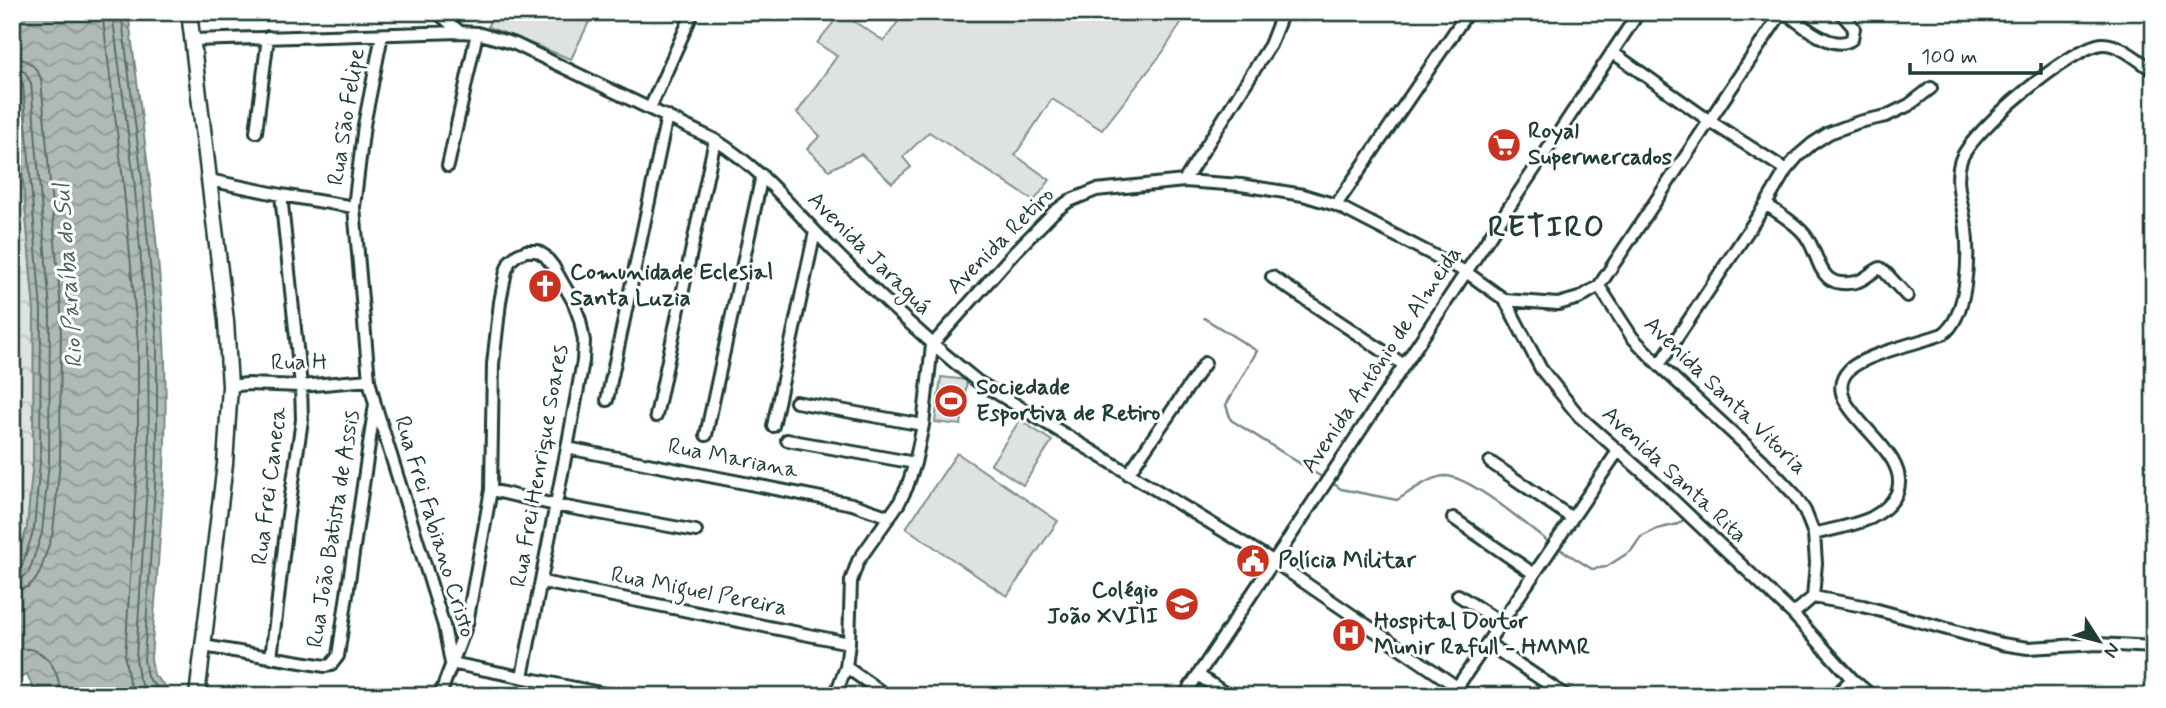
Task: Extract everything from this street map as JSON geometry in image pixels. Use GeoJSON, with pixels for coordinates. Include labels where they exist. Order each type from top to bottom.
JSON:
{"type":"FeatureCollection","features":[{"type":"Feature","properties":{"kind":"main road"},"geometry":{"type":"LineString","coordinates":[[189,12],[226,321],[230,386],[225,464],[197,696]]}},
{"type":"Feature","properties":{"kind":"street"},"geometry":{"type":"LineString","coordinates":[[437,12],[460,32]]}},
{"type":"Feature","properties":{"kind":"street"},"geometry":{"type":"LineString","coordinates":[[650,108],[693,12]]}},
{"type":"Feature","properties":{"kind":"street"},"geometry":{"type":"LineString","coordinates":[[1184,181],[1270,45],[1283,12]]}},
{"type":"Feature","properties":{"kind":"street"},"geometry":{"type":"LineString","coordinates":[[1336,205],[1468,12]]}},
{"type":"Feature","properties":{"kind":"street","name":"Avenida Antônio de Almeida"},"geometry":{"type":"LineString","coordinates":[[1184,696],[1639,12]]}},
{"type":"Feature","properties":{"kind":"street"},"geometry":{"type":"LineString","coordinates":[[1504,300],[1558,304],[1579,298],[1599,286],[1784,12],[1821,37],[1846,44],[1854,32],[1850,22],[1840,12]]}},
{"type":"Feature","properties":{"kind":"street","name":"Avenida Jaraguá"},"geometry":{"type":"LineString","coordinates":[[192,40],[477,33],[515,44],[715,139],[762,174],[876,294],[977,381],[1273,561],[1454,691],[1467,696]]}},
{"type":"Feature","properties":{"kind":"street"},"geometry":{"type":"LineString","coordinates":[[448,166],[477,33]]}},
{"type":"Feature","properties":{"kind":"street","name":"Rua São Felipe"},"geometry":{"type":"LineString","coordinates":[[354,206],[364,125],[382,35]]}},
{"type":"Feature","properties":{"kind":"street"},"geometry":{"type":"LineString","coordinates":[[256,132],[268,37]]}},
{"type":"Feature","properties":{"kind":"street"},"geometry":{"type":"LineString","coordinates":[[1814,534],[1871,518],[1886,509],[1898,489],[1896,465],[1891,455],[1853,415],[1842,387],[1843,378],[1854,366],[1943,334],[1953,326],[1968,266],[1958,174],[1965,150],[2022,94],[2074,55],[2090,48],[2104,44],[2114,46],[2154,71]]}},
{"type":"Feature","properties":{"kind":"street"},"geometry":{"type":"LineString","coordinates":[[1612,52],[1711,122],[1786,170]]}},
{"type":"Feature","properties":{"kind":"street"},"geometry":{"type":"LineString","coordinates":[[1659,365],[1786,170],[1812,144],[1829,133],[1886,116],[1909,105],[1931,88]]}},
{"type":"Feature","properties":{"kind":"street"},"geometry":{"type":"LineString","coordinates":[[607,400],[667,116]]}},
{"type":"Feature","properties":{"kind":"street"},"geometry":{"type":"LineString","coordinates":[[656,416],[715,139]]}},
{"type":"Feature","properties":{"kind":"street"},"geometry":{"type":"LineString","coordinates":[[706,435],[762,174]]}},
{"type":"Feature","properties":{"kind":"street"},"geometry":{"type":"LineString","coordinates":[[209,180],[354,206]]}},
{"type":"Feature","properties":{"kind":"street","name":"Avenida Retiro"},"geometry":{"type":"LineString","coordinates":[[932,345],[1054,212],[1069,201],[1096,190],[1184,181],[1241,185],[1303,195],[1336,205],[1466,272]]}},
{"type":"Feature","properties":{"kind":"street","name":"Rua Frei Caneca"},"geometry":{"type":"LineString","coordinates":[[271,658],[302,420],[301,386],[281,195]]}},
{"type":"Feature","properties":{"kind":"street"},"geometry":{"type":"LineString","coordinates":[[1766,204],[1802,231],[1827,278],[1856,282],[1880,268],[1907,296]]}},
{"type":"Feature","properties":{"kind":"street","name":"Rua João Batista de Assis"},"geometry":{"type":"LineString","coordinates":[[203,646],[325,666],[331,665],[338,656],[375,404],[369,380],[354,206]]}},
{"type":"Feature","properties":{"kind":"street"},"geometry":{"type":"LineString","coordinates":[[773,426],[815,232]]}},
{"type":"Feature","properties":{"kind":"street","name":"Rua Frei Henrique Soares"},"geometry":{"type":"LineString","coordinates":[[440,696],[467,623],[491,490],[493,364],[506,271],[510,261],[517,255],[526,251],[537,251],[553,265],[573,301],[584,341],[567,448],[522,677]]}},
{"type":"Feature","properties":{"kind":"street","name":"Avenida Santa Rita"},"geometry":{"type":"LineString","coordinates":[[1466,272],[1504,300],[1541,369],[1579,416],[1793,614],[1852,679],[1872,696]]}},
{"type":"Feature","properties":{"kind":"street"},"geometry":{"type":"LineString","coordinates":[[1272,278],[1404,365]]}},
{"type":"Feature","properties":{"kind":"street","name":"Avenida Santa Vitoria"},"geometry":{"type":"LineString","coordinates":[[1599,286],[1632,337],[1783,480],[1805,510],[1814,534],[1816,563],[1813,597]]}},
{"type":"Feature","properties":{"kind":"street"},"geometry":{"type":"LineString","coordinates":[[835,696],[846,667],[849,595],[854,571],[907,487],[915,463],[923,425],[932,345]]}},
{"type":"Feature","properties":{"kind":"street"},"geometry":{"type":"LineString","coordinates":[[1128,474],[1205,363]]}},
{"type":"Feature","properties":{"kind":"street","name":"Rua H"},"geometry":{"type":"LineString","coordinates":[[230,386],[301,386],[369,380]]}},
{"type":"Feature","properties":{"kind":"street"},"geometry":{"type":"LineString","coordinates":[[796,402],[923,425]]}},
{"type":"Feature","properties":{"kind":"street","name":"Rua Frei Fabiano Cristo"},"geometry":{"type":"LineString","coordinates":[[375,404],[444,626],[451,663]]}},
{"type":"Feature","properties":{"kind":"street"},"geometry":{"type":"LineString","coordinates":[[788,440],[915,463]]}},
{"type":"Feature","properties":{"kind":"street","name":"Rua Mariana"},"geometry":{"type":"LineString","coordinates":[[567,448],[852,504],[890,517]]}},
{"type":"Feature","properties":{"kind":"street"},"geometry":{"type":"LineString","coordinates":[[1454,691],[1618,451]]}},
{"type":"Feature","properties":{"kind":"street"},"geometry":{"type":"LineString","coordinates":[[1490,462],[1572,518]]}},
{"type":"Feature","properties":{"kind":"street"},"geometry":{"type":"LineString","coordinates":[[491,490],[555,505],[696,531]]}},
{"type":"Feature","properties":{"kind":"street"},"geometry":{"type":"LineString","coordinates":[[1453,518],[1534,573]]}},
{"type":"Feature","properties":{"kind":"street","name":"Rua Miguel Pereira"},"geometry":{"type":"LineString","coordinates":[[542,582],[849,643]]}},
{"type":"Feature","properties":{"kind":"street"},"geometry":{"type":"LineString","coordinates":[[1458,595],[1500,622]]}},
{"type":"Feature","properties":{"kind":"street"},"geometry":{"type":"LineString","coordinates":[[1793,614],[1813,597],[1863,606],[2002,644],[2028,648],[2098,644],[2154,648]]}},
{"type":"Feature","properties":{"kind":"street"},"geometry":{"type":"LineString","coordinates":[[1487,643],[1566,696]]}},
{"type":"Feature","properties":{"kind":"street"},"geometry":{"type":"LineString","coordinates":[[451,663],[615,696]]}},
{"type":"Feature","properties":{"kind":"street"},"geometry":{"type":"LineString","coordinates":[[846,667],[887,696]]}},
{"type":"Feature","properties":{"kind":"street"},"geometry":{"type":"LineString","coordinates":[[1198,675],[1228,696]]}},
{"type":"Feature","properties":{"kind":"street"},"geometry":{"type":"LineString","coordinates":[[1835,696],[1852,679]]}},
{"type":"Feature","properties":{"kind":"green space"},"geometry":{"type":"Polygon","coordinates":[[[492,12],[594,12],[571,59],[488,27],[492,12]]]}},
{"type":"Feature","properties":{"kind":"green space"},"geometry":{"type":"Polygon","coordinates":[[[905,12],[1188,12],[1163,52],[1102,130],[1052,99],[1015,155],[1050,180],[1034,201],[929,132],[903,157],[911,167],[892,183],[861,154],[829,170],[807,149],[820,136],[797,113],[837,56],[817,43],[841,13],[884,41],[905,12]]]}},
{"type":"Feature","properties":{"kind":"green space"},"geometry":{"type":"Polygon","coordinates":[[[12,46],[34,311],[33,461],[27,528],[12,573],[12,46]]]}},
{"type":"Feature","properties":{"kind":"green space","name":"Sociedade Esportiva de Retiro"},"geometry":{"type":"Polygon","coordinates":[[[941,377],[967,380],[961,425],[935,422],[941,377]]]}},
{"type":"Feature","properties":{"kind":"green space"},"geometry":{"type":"Polygon","coordinates":[[[1020,420],[1052,441],[1023,485],[991,464],[1020,420]]]}},
{"type":"Feature","properties":{"kind":"green space"},"geometry":{"type":"Polygon","coordinates":[[[957,453],[1058,521],[1007,596],[906,528],[957,453]]]}},
{"type":"Feature","properties":{"kind":"water","name":"Rio Paraíba do Sul"},"geometry":{"type":"Polygon","coordinates":[[[12,12],[128,12],[154,217],[164,340],[164,460],[151,659],[154,675],[166,687],[165,696],[34,696],[27,674],[12,683],[12,573],[27,528],[33,461],[34,311],[12,46],[12,12]]]}},
{"type":"Feature","properties":{"kind":"waterway"},"geometry":{"type":"LineString","coordinates":[[1204,318],[1257,351],[1226,405],[1231,420],[1320,476]]}},
{"type":"Feature","properties":{"kind":"waterway"},"geometry":{"type":"LineString","coordinates":[[1334,484],[1341,489],[1397,500],[1434,479],[1446,476],[1457,478],[1484,493],[1550,543]]}},
{"type":"Feature","properties":{"kind":"waterway"},"geometry":{"type":"LineString","coordinates":[[1560,549],[1592,569],[1606,567],[1631,551],[1641,537],[1657,529],[1678,524],[1686,518]]}},
{"type":"Feature","properties":{"kind":"place","name":"Royal Supermercados"},"geometry":{"type":"Point","coordinates":[1504,145]}},
{"type":"Feature","properties":{"kind":"place","name":"Comunidade Eclesial Santa Luzia"},"geometry":{"type":"Point","coordinates":[545,286]}},
{"type":"Feature","properties":{"kind":"place","name":"Sociedade Esportiva de Retiro"},"geometry":{"type":"Point","coordinates":[951,401]}},
{"type":"Feature","properties":{"kind":"place","name":"Polícia Militar"},"geometry":{"type":"Point","coordinates":[1253,561]}},
{"type":"Feature","properties":{"kind":"place","name":"Colégio João XVIII"},"geometry":{"type":"Point","coordinates":[1182,604]}},
{"type":"Feature","properties":{"kind":"place","name":"Hospital Doutor Munir Rafull - HMMR"},"geometry":{"type":"Point","coordinates":[1349,635]}},
{"type":"Feature","properties":{"kind":"district","name":"RETIRO"},"geometry":{"type":"Point","coordinates":[1547,227]}}]}
